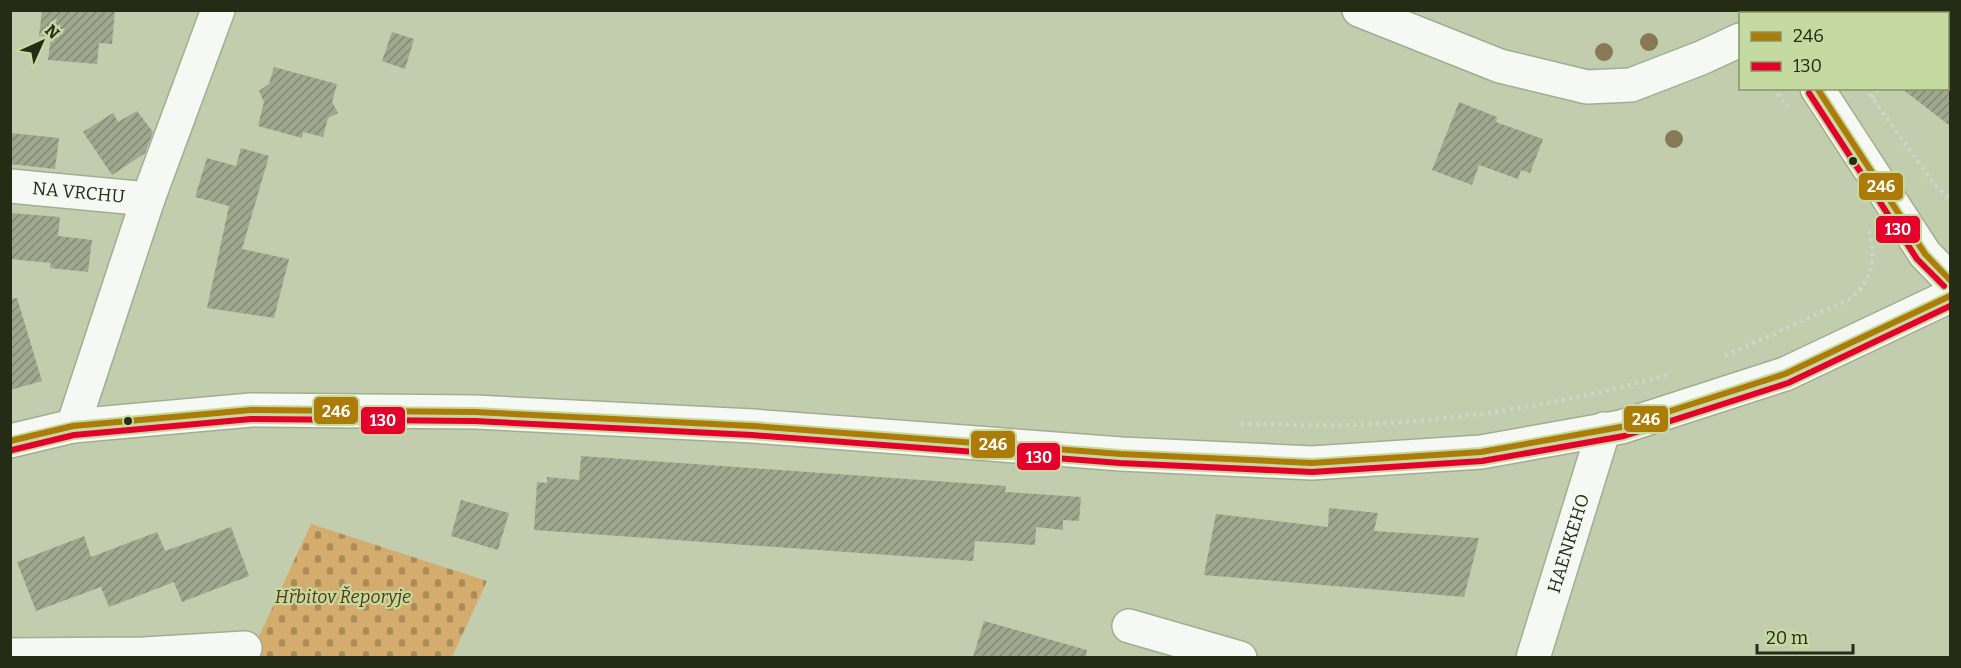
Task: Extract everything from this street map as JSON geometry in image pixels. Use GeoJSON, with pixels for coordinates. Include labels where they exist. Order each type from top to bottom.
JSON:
{"type":"FeatureCollection","features":[{"type":"Feature","properties":{"kind":"street"},"geometry":{"type":"LineString","coordinates":[[73,426],[148,199],[218,10]]}},
{"type":"Feature","properties":{"kind":"street"},"geometry":{"type":"LineString","coordinates":[[1359,10],[1500,66],[1587,87],[1631,85],[1739,40]]}},
{"type":"Feature","properties":{"kind":"street"},"geometry":{"type":"LineString","coordinates":[[1817,90],[1925,254],[1950,280]]}},
{"type":"Feature","properties":{"kind":"street","name":"NA VRCHU"},"geometry":{"type":"LineString","coordinates":[[10,186],[148,199]]}},
{"type":"Feature","properties":{"kind":"street"},"geometry":{"type":"LineString","coordinates":[[10,441],[73,426],[251,410],[475,412],[753,426],[1121,454],[1312,463],[1481,452],[1621,427],[1785,374],[1950,296]]}},
{"type":"Feature","properties":{"kind":"street","name":"HAENKEHO"},"geometry":{"type":"LineString","coordinates":[[1533,657],[1604,429]]}},
{"type":"Feature","properties":{"kind":"street"},"geometry":{"type":"LineString","coordinates":[[1129,626],[1240,657]]}},
{"type":"Feature","properties":{"kind":"street"},"geometry":{"type":"LineString","coordinates":[[10,655],[144,654],[245,648]]}},
{"type":"Feature","properties":{"kind":"path"},"geometry":{"type":"LineString","coordinates":[[1775,90],[1795,116]]}},
{"type":"Feature","properties":{"kind":"path"},"geometry":{"type":"LineString","coordinates":[[1866,90],[1935,185],[1950,199]]}},
{"type":"Feature","properties":{"kind":"path"},"geometry":{"type":"LineString","coordinates":[[1872,98],[1878,90]]}},
{"type":"Feature","properties":{"kind":"path"},"geometry":{"type":"LineString","coordinates":[[1723,357],[1852,298],[1865,285],[1873,268],[1873,248],[1867,223]]}},
{"type":"Feature","properties":{"kind":"path"},"geometry":{"type":"LineString","coordinates":[[1234,424],[1352,425],[1474,413],[1579,398],[1671,374]]}},
{"type":"Feature","properties":{"kind":"green space","name":"Hřbitov Řeporyje"},"geometry":{"type":"Polygon","coordinates":[[[311,524],[487,581],[452,657],[249,658],[311,524]]]}},
{"type":"Feature","properties":{"kind":"building"},"geometry":{"type":"Polygon","coordinates":[[[42,10],[115,10],[112,44],[99,43],[97,64],[48,60],[51,37],[39,36],[42,10]]]}},
{"type":"Feature","properties":{"kind":"building"},"geometry":{"type":"Polygon","coordinates":[[[392,32],[414,39],[405,69],[382,61],[392,32]]]}},
{"type":"Feature","properties":{"kind":"building"},"geometry":{"type":"Polygon","coordinates":[[[274,67],[337,84],[332,102],[338,113],[328,118],[323,137],[303,132],[302,138],[258,126],[264,102],[259,91],[269,84],[274,67]]]}},
{"type":"Feature","properties":{"kind":"building"},"geometry":{"type":"Polygon","coordinates":[[[1950,88],[1950,126],[1904,90],[1949,90],[1950,88]]]}},
{"type":"Feature","properties":{"kind":"building"},"geometry":{"type":"Polygon","coordinates":[[[1459,102],[1497,117],[1496,122],[1543,139],[1530,173],[1521,170],[1518,179],[1479,165],[1472,185],[1432,170],[1459,102]]]}},
{"type":"Feature","properties":{"kind":"building"},"geometry":{"type":"Polygon","coordinates":[[[137,111],[153,132],[145,153],[112,175],[83,132],[113,113],[118,122],[137,111]]]}},
{"type":"Feature","properties":{"kind":"building"},"geometry":{"type":"Polygon","coordinates":[[[10,133],[59,138],[55,169],[10,164],[10,133]]]}},
{"type":"Feature","properties":{"kind":"building"},"geometry":{"type":"Polygon","coordinates":[[[241,148],[269,156],[242,249],[289,259],[274,318],[207,308],[229,206],[195,197],[207,158],[236,166],[241,148]]]}},
{"type":"Feature","properties":{"kind":"building"},"geometry":{"type":"Polygon","coordinates":[[[10,213],[60,217],[58,236],[92,240],[88,272],[50,268],[51,263],[10,259],[10,213]]]}},
{"type":"Feature","properties":{"kind":"building"},"geometry":{"type":"Polygon","coordinates":[[[17,298],[42,381],[10,390],[10,299],[17,298]]]}},
{"type":"Feature","properties":{"kind":"building"},"geometry":{"type":"Polygon","coordinates":[[[581,456],[1006,486],[1005,492],[1081,497],[1079,521],[1063,520],[1063,530],[1036,527],[1035,545],[975,541],[973,561],[534,530],[537,482],[547,483],[547,477],[579,480],[581,456]]]}},
{"type":"Feature","properties":{"kind":"building"},"geometry":{"type":"Polygon","coordinates":[[[461,500],[509,513],[498,550],[451,536],[461,500]]]}},
{"type":"Feature","properties":{"kind":"building"},"geometry":{"type":"Polygon","coordinates":[[[1329,508],[1378,513],[1374,531],[1479,538],[1464,597],[1204,575],[1216,514],[1328,527],[1329,508]]]}},
{"type":"Feature","properties":{"kind":"building"},"geometry":{"type":"Polygon","coordinates":[[[231,527],[249,576],[182,602],[174,582],[109,607],[101,587],[36,611],[17,562],[84,536],[91,557],[157,532],[165,551],[231,527]]]}},
{"type":"Feature","properties":{"kind":"building"},"geometry":{"type":"Polygon","coordinates":[[[984,621],[1087,650],[1086,657],[973,657],[984,621]]]}},
{"type":"Feature","properties":{"kind":"transit line","name":"246"},"geometry":{"type":"LineString","coordinates":[[1818,90],[1925,254],[1950,280]]}},
{"type":"Feature","properties":{"kind":"transit line","name":"130"},"geometry":{"type":"LineString","coordinates":[[1809,93],[1917,259],[1944,286]]}},
{"type":"Feature","properties":{"kind":"transit line","name":"246"},"geometry":{"type":"LineString","coordinates":[[10,441],[73,426],[251,410],[475,412],[753,426],[1121,454],[1312,463],[1481,452],[1621,427],[1785,374],[1950,296]]}},
{"type":"Feature","properties":{"kind":"transit line","name":"130"},"geometry":{"type":"LineString","coordinates":[[12,450],[74,435],[251,419],[475,421],[752,435],[1120,463],[1312,472],[1482,461],[1624,436],[1788,383],[1950,306]]}}]}
